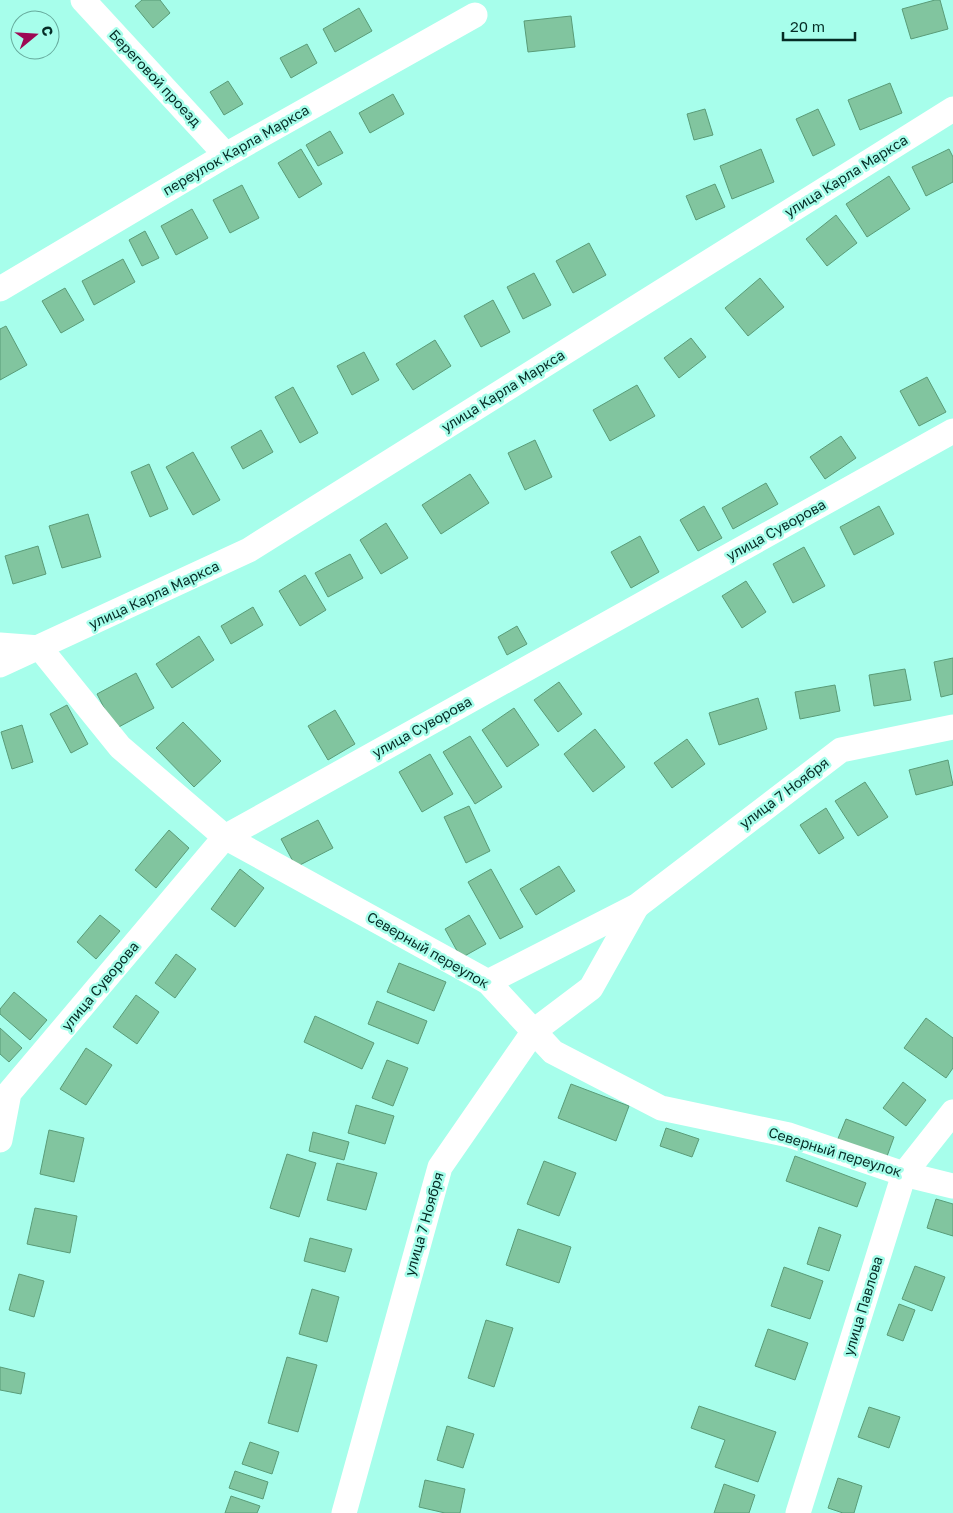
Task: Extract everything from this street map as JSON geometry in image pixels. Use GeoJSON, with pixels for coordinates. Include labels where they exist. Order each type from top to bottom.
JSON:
{"type":"FeatureCollection","features":[{"type":"Feature","properties":{"kind":"street","name":"Береговой проезд"},"geometry":{"type":"LineString","coordinates":[[83,0],[226,155]]}},
{"type":"Feature","properties":{"kind":"street","name":"переулок Карла Маркса"},"geometry":{"type":"LineString","coordinates":[[0,289],[226,155],[475,15]]}},
{"type":"Feature","properties":{"kind":"street","name":"улица Карла Маркса"},"geometry":{"type":"LineString","coordinates":[[0,665],[249,550],[953,109]]}},
{"type":"Feature","properties":{"kind":"street","name":"улица Суворова"},"geometry":{"type":"LineString","coordinates":[[0,1140],[9,1094],[225,837],[953,431]]}},
{"type":"Feature","properties":{"kind":"street","name":"улица Карла Маркса"},"geometry":{"type":"LineString","coordinates":[[0,645],[40,648]]}},
{"type":"Feature","properties":{"kind":"street","name":"Северный переулок"},"geometry":{"type":"LineString","coordinates":[[40,648],[120,747],[225,837],[488,982],[553,1052],[661,1108],[789,1135],[904,1174],[953,1186]]}},
{"type":"Feature","properties":{"kind":"street","name":"улица 7 Ноября"},"geometry":{"type":"LineString","coordinates":[[488,982],[637,906],[841,750],[953,727]]}},
{"type":"Feature","properties":{"kind":"street","name":"улица 7 Ноября"},"geometry":{"type":"LineString","coordinates":[[344,1513],[440,1167],[534,1031],[591,988],[637,906]]}},
{"type":"Feature","properties":{"kind":"street","name":"улица Павлова"},"geometry":{"type":"LineString","coordinates":[[798,1513],[904,1174],[953,1112]]}},
{"type":"Feature","properties":{"kind":"building"},"geometry":{"type":"Polygon","coordinates":[[[142,0],[160,0],[170,13],[153,28],[135,6],[142,0]]]}},
{"type":"Feature","properties":{"kind":"building"},"geometry":{"type":"Polygon","coordinates":[[[940,0],[948,29],[911,39],[902,9],[940,0]]]}},
{"type":"Feature","properties":{"kind":"building"},"geometry":{"type":"Polygon","coordinates":[[[359,8],[372,31],[335,52],[323,29],[359,8]]]}},
{"type":"Feature","properties":{"kind":"building"},"geometry":{"type":"Polygon","coordinates":[[[571,16],[575,47],[528,52],[524,21],[571,16]]]}},
{"type":"Feature","properties":{"kind":"building"},"geometry":{"type":"Polygon","coordinates":[[[307,44],[317,63],[291,78],[280,58],[307,44]]]}},
{"type":"Feature","properties":{"kind":"building"},"geometry":{"type":"Polygon","coordinates":[[[228,81],[243,104],[224,115],[210,92],[228,81]]]}},
{"type":"Feature","properties":{"kind":"building"},"geometry":{"type":"Polygon","coordinates":[[[890,83],[902,113],[860,130],[848,100],[890,83]]]}},
{"type":"Feature","properties":{"kind":"building"},"geometry":{"type":"Polygon","coordinates":[[[393,94],[404,114],[370,133],[359,113],[393,94]]]}},
{"type":"Feature","properties":{"kind":"building"},"geometry":{"type":"Polygon","coordinates":[[[705,109],[713,135],[694,140],[687,114],[705,109]]]}},
{"type":"Feature","properties":{"kind":"building"},"geometry":{"type":"Polygon","coordinates":[[[818,109],[835,145],[813,156],[796,119],[818,109]]]}},
{"type":"Feature","properties":{"kind":"building"},"geometry":{"type":"Polygon","coordinates":[[[330,131],[343,153],[318,166],[306,145],[330,131]]]}},
{"type":"Feature","properties":{"kind":"building"},"geometry":{"type":"Polygon","coordinates":[[[301,149],[322,184],[299,198],[278,163],[301,149]]]}},
{"type":"Feature","properties":{"kind":"building"},"geometry":{"type":"Polygon","coordinates":[[[761,149],[774,182],[732,199],[720,166],[761,149]]]}},
{"type":"Feature","properties":{"kind":"building"},"geometry":{"type":"Polygon","coordinates":[[[949,149],[953,157],[953,182],[926,196],[912,167],[949,149]]]}},
{"type":"Feature","properties":{"kind":"building"},"geometry":{"type":"Polygon","coordinates":[[[889,176],[910,209],[867,237],[846,204],[889,176]]]}},
{"type":"Feature","properties":{"kind":"building"},"geometry":{"type":"Polygon","coordinates":[[[715,184],[725,207],[696,220],[686,196],[715,184]]]}},
{"type":"Feature","properties":{"kind":"building"},"geometry":{"type":"Polygon","coordinates":[[[242,185],[259,218],[230,233],[213,200],[242,185]]]}},
{"type":"Feature","properties":{"kind":"building"},"geometry":{"type":"Polygon","coordinates":[[[192,209],[208,238],[176,255],[161,226],[192,209]]]}},
{"type":"Feature","properties":{"kind":"building"},"geometry":{"type":"Polygon","coordinates":[[[836,215],[857,243],[827,266],[806,239],[836,215]]]}},
{"type":"Feature","properties":{"kind":"building"},"geometry":{"type":"Polygon","coordinates":[[[145,231],[159,258],[142,266],[129,240],[145,231]]]}},
{"type":"Feature","properties":{"kind":"building"},"geometry":{"type":"Polygon","coordinates":[[[589,243],[606,275],[573,293],[556,261],[589,243]]]}},
{"type":"Feature","properties":{"kind":"building"},"geometry":{"type":"Polygon","coordinates":[[[123,259],[135,282],[94,305],[82,281],[123,259]]]}},
{"type":"Feature","properties":{"kind":"building"},"geometry":{"type":"Polygon","coordinates":[[[534,273],[551,305],[523,319],[507,287],[534,273]]]}},
{"type":"Feature","properties":{"kind":"building"},"geometry":{"type":"Polygon","coordinates":[[[760,278],[784,307],[748,336],[725,308],[760,278]]]}},
{"type":"Feature","properties":{"kind":"building"},"geometry":{"type":"Polygon","coordinates":[[[65,288],[84,320],[61,333],[42,301],[65,288]]]}},
{"type":"Feature","properties":{"kind":"building"},"geometry":{"type":"Polygon","coordinates":[[[493,300],[510,332],[481,347],[464,316],[493,300]]]}},
{"type":"Feature","properties":{"kind":"building"},"geometry":{"type":"Polygon","coordinates":[[[6,326],[27,365],[0,380],[0,329],[6,326]]]}},
{"type":"Feature","properties":{"kind":"building"},"geometry":{"type":"Polygon","coordinates":[[[691,338],[706,357],[679,378],[664,358],[691,338]]]}},
{"type":"Feature","properties":{"kind":"building"},"geometry":{"type":"Polygon","coordinates":[[[435,340],[451,366],[413,390],[396,364],[435,340]]]}},
{"type":"Feature","properties":{"kind":"building"},"geometry":{"type":"Polygon","coordinates":[[[364,352],[379,380],[352,395],[337,366],[364,352]]]}},
{"type":"Feature","properties":{"kind":"building"},"geometry":{"type":"Polygon","coordinates":[[[927,377],[946,412],[919,426],[900,391],[927,377]]]}},
{"type":"Feature","properties":{"kind":"building"},"geometry":{"type":"Polygon","coordinates":[[[637,385],[655,416],[610,441],[593,410],[637,385]]]}},
{"type":"Feature","properties":{"kind":"building"},"geometry":{"type":"Polygon","coordinates":[[[293,387],[318,433],[300,443],[275,397],[293,387]]]}},
{"type":"Feature","properties":{"kind":"building"},"geometry":{"type":"Polygon","coordinates":[[[261,430],[273,452],[243,469],[231,447],[261,430]]]}},
{"type":"Feature","properties":{"kind":"building"},"geometry":{"type":"Polygon","coordinates":[[[841,436],[856,458],[825,479],[810,457],[841,436]]]}},
{"type":"Feature","properties":{"kind":"building"},"geometry":{"type":"Polygon","coordinates":[[[535,440],[552,477],[525,490],[508,453],[535,440]]]}},
{"type":"Feature","properties":{"kind":"building"},"geometry":{"type":"Polygon","coordinates":[[[193,452],[220,500],[193,515],[166,467],[193,452]]]}},
{"type":"Feature","properties":{"kind":"building"},"geometry":{"type":"Polygon","coordinates":[[[149,464],[168,509],[150,517],[131,472],[149,464]]]}},
{"type":"Feature","properties":{"kind":"building"},"geometry":{"type":"Polygon","coordinates":[[[470,474],[489,503],[441,534],[422,505],[470,474]]]}},
{"type":"Feature","properties":{"kind":"building"},"geometry":{"type":"Polygon","coordinates":[[[766,483],[778,504],[733,529],[722,508],[766,483]]]}},
{"type":"Feature","properties":{"kind":"building"},"geometry":{"type":"Polygon","coordinates":[[[704,506],[722,538],[698,551],[680,520],[704,506]]]}},
{"type":"Feature","properties":{"kind":"building"},"geometry":{"type":"Polygon","coordinates":[[[879,506],[894,534],[854,555],[840,527],[879,506]]]}},
{"type":"Feature","properties":{"kind":"building"},"geometry":{"type":"Polygon","coordinates":[[[88,514],[101,557],[62,568],[49,526],[88,514]]]}},
{"type":"Feature","properties":{"kind":"building"},"geometry":{"type":"Polygon","coordinates":[[[386,523],[408,558],[381,574],[360,540],[386,523]]]}},
{"type":"Feature","properties":{"kind":"building"},"geometry":{"type":"Polygon","coordinates":[[[640,536],[659,572],[631,588],[611,552],[640,536]]]}},
{"type":"Feature","properties":{"kind":"building"},"geometry":{"type":"Polygon","coordinates":[[[38,546],[46,574],[13,584],[5,556],[38,546]]]}},
{"type":"Feature","properties":{"kind":"building"},"geometry":{"type":"Polygon","coordinates":[[[804,547],[825,586],[793,603],[773,564],[804,547]]]}},
{"type":"Feature","properties":{"kind":"building"},"geometry":{"type":"Polygon","coordinates":[[[350,554],[363,578],[328,597],[315,573],[350,554]]]}},
{"type":"Feature","properties":{"kind":"building"},"geometry":{"type":"Polygon","coordinates":[[[305,575],[326,610],[300,626],[279,591],[305,575]]]}},
{"type":"Feature","properties":{"kind":"building"},"geometry":{"type":"Polygon","coordinates":[[[746,581],[766,612],[742,628],[722,596],[746,581]]]}},
{"type":"Feature","properties":{"kind":"building"},"geometry":{"type":"Polygon","coordinates":[[[253,607],[263,625],[231,644],[221,626],[253,607]]]}},
{"type":"Feature","properties":{"kind":"building"},"geometry":{"type":"Polygon","coordinates":[[[517,626],[527,644],[507,655],[498,637],[517,626]]]}},
{"type":"Feature","properties":{"kind":"building"},"geometry":{"type":"Polygon","coordinates":[[[199,636],[214,660],[172,688],[156,664],[199,636]]]}},
{"type":"Feature","properties":{"kind":"building"},"geometry":{"type":"Polygon","coordinates":[[[953,658],[953,694],[941,697],[934,662],[953,658]]]}},
{"type":"Feature","properties":{"kind":"building"},"geometry":{"type":"Polygon","coordinates":[[[905,669],[911,700],[874,706],[869,675],[905,669]]]}},
{"type":"Feature","properties":{"kind":"building"},"geometry":{"type":"Polygon","coordinates":[[[136,673],[154,708],[115,729],[97,694],[136,673]]]}},
{"type":"Feature","properties":{"kind":"building"},"geometry":{"type":"Polygon","coordinates":[[[559,682],[582,714],[558,732],[534,700],[559,682]]]}},
{"type":"Feature","properties":{"kind":"building"},"geometry":{"type":"Polygon","coordinates":[[[835,685],[840,711],[800,719],[795,692],[835,685]]]}},
{"type":"Feature","properties":{"kind":"building"},"geometry":{"type":"Polygon","coordinates":[[[758,698],[767,729],[719,745],[709,713],[758,698]]]}},
{"type":"Feature","properties":{"kind":"building"},"geometry":{"type":"Polygon","coordinates":[[[67,705],[88,744],[71,753],[50,714],[67,705]]]}},
{"type":"Feature","properties":{"kind":"building"},"geometry":{"type":"Polygon","coordinates":[[[514,708],[539,745],[507,767],[482,730],[514,708]]]}},
{"type":"Feature","properties":{"kind":"building"},"geometry":{"type":"Polygon","coordinates":[[[335,710],[355,744],[328,760],[308,726],[335,710]]]}},
{"type":"Feature","properties":{"kind":"building"},"geometry":{"type":"Polygon","coordinates":[[[183,722],[221,761],[194,787],[156,748],[183,722]]]}},
{"type":"Feature","properties":{"kind":"building"},"geometry":{"type":"Polygon","coordinates":[[[22,725],[33,762],[12,769],[1,732],[22,725]]]}},
{"type":"Feature","properties":{"kind":"building"},"geometry":{"type":"Polygon","coordinates":[[[595,729],[625,767],[593,792],[564,754],[595,729]]]}},
{"type":"Feature","properties":{"kind":"building"},"geometry":{"type":"Polygon","coordinates":[[[470,736],[502,787],[475,804],[443,752],[470,736]]]}},
{"type":"Feature","properties":{"kind":"building"},"geometry":{"type":"Polygon","coordinates":[[[687,739],[705,764],[672,788],[654,763],[687,739]]]}},
{"type":"Feature","properties":{"kind":"building"},"geometry":{"type":"Polygon","coordinates":[[[430,754],[453,794],[422,812],[399,772],[430,754]]]}},
{"type":"Feature","properties":{"kind":"building"},"geometry":{"type":"Polygon","coordinates":[[[948,760],[953,785],[916,795],[909,770],[948,760]]]}},
{"type":"Feature","properties":{"kind":"building"},"geometry":{"type":"Polygon","coordinates":[[[865,782],[888,817],[858,836],[835,801],[865,782]]]}},
{"type":"Feature","properties":{"kind":"building"},"geometry":{"type":"Polygon","coordinates":[[[469,806],[490,851],[466,863],[444,817],[469,806]]]}},
{"type":"Feature","properties":{"kind":"building"},"geometry":{"type":"Polygon","coordinates":[[[826,808],[844,838],[819,854],[800,825],[826,808]]]}},
{"type":"Feature","properties":{"kind":"building"},"geometry":{"type":"Polygon","coordinates":[[[318,820],[333,848],[296,867],[281,839],[318,820]]]}},
{"type":"Feature","properties":{"kind":"building"},"geometry":{"type":"Polygon","coordinates":[[[169,830],[189,848],[156,888],[135,870],[169,830]]]}},
{"type":"Feature","properties":{"kind":"building"},"geometry":{"type":"Polygon","coordinates":[[[559,866],[575,891],[536,915],[520,889],[559,866]]]}},
{"type":"Feature","properties":{"kind":"building"},"geometry":{"type":"Polygon","coordinates":[[[240,869],[264,888],[235,927],[211,909],[240,869]]]}},
{"type":"Feature","properties":{"kind":"building"},"geometry":{"type":"Polygon","coordinates":[[[491,869],[523,927],[500,939],[468,882],[491,869]]]}},
{"type":"Feature","properties":{"kind":"building"},"geometry":{"type":"Polygon","coordinates":[[[100,915],[120,931],[96,959],[77,942],[100,915]]]}},
{"type":"Feature","properties":{"kind":"building"},"geometry":{"type":"Polygon","coordinates":[[[469,915],[486,944],[461,958],[445,929],[469,915]]]}},
{"type":"Feature","properties":{"kind":"building"},"geometry":{"type":"Polygon","coordinates":[[[176,954],[196,969],[175,998],[155,983],[176,954]]]}},
{"type":"Feature","properties":{"kind":"building"},"geometry":{"type":"Polygon","coordinates":[[[399,963],[446,982],[434,1011],[387,992],[399,963]]]}},
{"type":"Feature","properties":{"kind":"building"},"geometry":{"type":"Polygon","coordinates":[[[14,992],[47,1020],[30,1040],[0,1014],[0,1009],[14,992]]]}},
{"type":"Feature","properties":{"kind":"building"},"geometry":{"type":"Polygon","coordinates":[[[136,995],[159,1012],[137,1044],[113,1027],[136,995]]]}},
{"type":"Feature","properties":{"kind":"building"},"geometry":{"type":"Polygon","coordinates":[[[377,1001],[427,1021],[418,1044],[368,1024],[377,1001]]]}},
{"type":"Feature","properties":{"kind":"building"},"geometry":{"type":"Polygon","coordinates":[[[315,1016],[374,1043],[362,1069],[304,1042],[315,1016]]]}},
{"type":"Feature","properties":{"kind":"building"},"geometry":{"type":"Polygon","coordinates":[[[926,1018],[953,1038],[953,1068],[946,1078],[904,1048],[926,1018]]]}},
{"type":"Feature","properties":{"kind":"building"},"geometry":{"type":"Polygon","coordinates":[[[0,1028],[22,1048],[9,1062],[0,1054],[0,1028]]]}},
{"type":"Feature","properties":{"kind":"building"},"geometry":{"type":"Polygon","coordinates":[[[86,1048],[112,1065],[86,1105],[60,1089],[86,1048]]]}},
{"type":"Feature","properties":{"kind":"building"},"geometry":{"type":"Polygon","coordinates":[[[387,1060],[408,1068],[393,1106],[372,1098],[387,1060]]]}},
{"type":"Feature","properties":{"kind":"building"},"geometry":{"type":"Polygon","coordinates":[[[903,1082],[926,1100],[906,1126],[883,1108],[903,1082]]]}},
{"type":"Feature","properties":{"kind":"building"},"geometry":{"type":"Polygon","coordinates":[[[571,1084],[629,1106],[616,1141],[558,1118],[571,1084]]]}},
{"type":"Feature","properties":{"kind":"building"},"geometry":{"type":"Polygon","coordinates":[[[356,1105],[394,1116],[385,1144],[348,1133],[356,1105]]]}},
{"type":"Feature","properties":{"kind":"building"},"geometry":{"type":"Polygon","coordinates":[[[846,1119],[894,1137],[886,1159],[837,1141],[846,1119]]]}},
{"type":"Feature","properties":{"kind":"building"},"geometry":{"type":"Polygon","coordinates":[[[666,1128],[699,1139],[692,1157],[660,1146],[666,1128]]]}},
{"type":"Feature","properties":{"kind":"building"},"geometry":{"type":"Polygon","coordinates":[[[49,1130],[84,1138],[74,1182],[40,1174],[49,1130]]]}},
{"type":"Feature","properties":{"kind":"building"},"geometry":{"type":"Polygon","coordinates":[[[313,1132],[349,1142],[344,1160],[309,1151],[313,1132]]]}},
{"type":"Feature","properties":{"kind":"building"},"geometry":{"type":"Polygon","coordinates":[[[287,1154],[316,1163],[299,1217],[270,1208],[287,1154]]]}},
{"type":"Feature","properties":{"kind":"building"},"geometry":{"type":"Polygon","coordinates":[[[795,1156],[866,1183],[857,1207],[786,1181],[795,1156]]]}},
{"type":"Feature","properties":{"kind":"building"},"geometry":{"type":"Polygon","coordinates":[[[544,1161],[576,1173],[559,1216],[527,1204],[544,1161]]]}},
{"type":"Feature","properties":{"kind":"building"},"geometry":{"type":"Polygon","coordinates":[[[337,1163],[377,1173],[366,1210],[327,1200],[337,1163]]]}},
{"type":"Feature","properties":{"kind":"building"},"geometry":{"type":"Polygon","coordinates":[[[936,1199],[953,1204],[953,1236],[927,1228],[936,1199]]]}},
{"type":"Feature","properties":{"kind":"building"},"geometry":{"type":"Polygon","coordinates":[[[35,1208],[77,1216],[70,1253],[27,1244],[35,1208]]]}},
{"type":"Feature","properties":{"kind":"building"},"geometry":{"type":"Polygon","coordinates":[[[819,1227],[841,1235],[829,1271],[807,1264],[819,1227]]]}},
{"type":"Feature","properties":{"kind":"building"},"geometry":{"type":"Polygon","coordinates":[[[518,1229],[571,1247],[559,1283],[506,1265],[518,1229]]]}},
{"type":"Feature","properties":{"kind":"building"},"geometry":{"type":"Polygon","coordinates":[[[310,1238],[352,1249],[345,1272],[304,1261],[310,1238]]]}},
{"type":"Feature","properties":{"kind":"building"},"geometry":{"type":"Polygon","coordinates":[[[915,1266],[945,1277],[932,1311],[902,1299],[915,1266]]]}},
{"type":"Feature","properties":{"kind":"building"},"geometry":{"type":"Polygon","coordinates":[[[784,1267],[823,1281],[810,1319],[771,1306],[784,1267]]]}},
{"type":"Feature","properties":{"kind":"building"},"geometry":{"type":"Polygon","coordinates":[[[19,1274],[44,1281],[34,1317],[9,1310],[19,1274]]]}},
{"type":"Feature","properties":{"kind":"building"},"geometry":{"type":"Polygon","coordinates":[[[312,1289],[339,1297],[327,1342],[299,1334],[312,1289]]]}},
{"type":"Feature","properties":{"kind":"building"},"geometry":{"type":"Polygon","coordinates":[[[899,1304],[915,1310],[903,1341],[887,1335],[899,1304]]]}},
{"type":"Feature","properties":{"kind":"building"},"geometry":{"type":"Polygon","coordinates":[[[486,1320],[513,1328],[494,1387],[468,1378],[486,1320]]]}},
{"type":"Feature","properties":{"kind":"building"},"geometry":{"type":"Polygon","coordinates":[[[768,1329],[808,1343],[795,1380],[755,1366],[768,1329]]]}},
{"type":"Feature","properties":{"kind":"building"},"geometry":{"type":"Polygon","coordinates":[[[287,1357],[317,1365],[298,1432],[268,1423],[287,1357]]]}},
{"type":"Feature","properties":{"kind":"building"},"geometry":{"type":"Polygon","coordinates":[[[0,1367],[25,1373],[21,1394],[0,1390],[0,1367]]]}},
{"type":"Feature","properties":{"kind":"building"},"geometry":{"type":"Polygon","coordinates":[[[699,1406],[776,1432],[758,1482],[715,1467],[725,1440],[691,1428],[699,1406]]]}},
{"type":"Feature","properties":{"kind":"building"},"geometry":{"type":"Polygon","coordinates":[[[869,1407],[900,1417],[889,1448],[858,1437],[869,1407]]]}},
{"type":"Feature","properties":{"kind":"building"},"geometry":{"type":"Polygon","coordinates":[[[447,1426],[474,1434],[463,1468],[437,1460],[447,1426]]]}},
{"type":"Feature","properties":{"kind":"building"},"geometry":{"type":"Polygon","coordinates":[[[250,1442],[279,1452],[272,1474],[242,1464],[250,1442]]]}},
{"type":"Feature","properties":{"kind":"building"},"geometry":{"type":"Polygon","coordinates":[[[235,1471],[268,1482],[263,1499],[229,1488],[235,1471]]]}},
{"type":"Feature","properties":{"kind":"building"},"geometry":{"type":"Polygon","coordinates":[[[838,1478],[862,1486],[854,1513],[843,1513],[828,1508],[838,1478]]]}},
{"type":"Feature","properties":{"kind":"building"},"geometry":{"type":"Polygon","coordinates":[[[425,1480],[465,1489],[460,1513],[445,1513],[419,1507],[425,1480]]]}},
{"type":"Feature","properties":{"kind":"building"},"geometry":{"type":"Polygon","coordinates":[[[724,1484],[755,1495],[749,1513],[714,1513],[724,1484]]]}},
{"type":"Feature","properties":{"kind":"building"},"geometry":{"type":"Polygon","coordinates":[[[231,1496],[260,1506],[257,1513],[225,1513],[231,1496]]]}}]}
